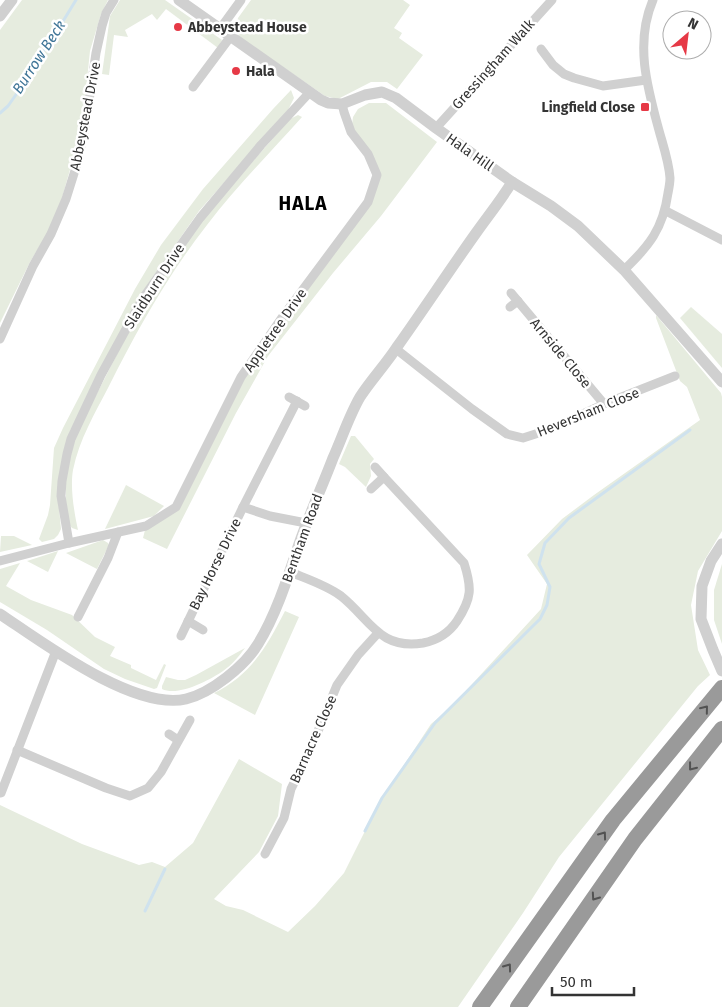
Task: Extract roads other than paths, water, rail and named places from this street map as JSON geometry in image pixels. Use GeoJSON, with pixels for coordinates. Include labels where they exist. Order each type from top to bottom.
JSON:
{"type":"FeatureCollection","features":[{"type":"Feature","properties":{"kind":"highway"},"geometry":{"type":"LineString","coordinates":[[480,1007],[613,820],[722,688]]}},
{"type":"Feature","properties":{"kind":"highway"},"geometry":{"type":"LineString","coordinates":[[518,1007],[635,839],[722,729]]}},
{"type":"Feature","properties":{"kind":"street"},"geometry":{"type":"LineString","coordinates":[[0,16],[12,0]]}},
{"type":"Feature","properties":{"kind":"street","name":"Abbeystead Drive"},"geometry":{"type":"LineString","coordinates":[[0,339],[66,199],[83,137],[102,26],[106,13],[114,0]]}},
{"type":"Feature","properties":{"kind":"street"},"geometry":{"type":"LineString","coordinates":[[179,0],[321,100],[328,103],[342,104]]}},
{"type":"Feature","properties":{"kind":"street"},"geometry":{"type":"LineString","coordinates":[[220,29],[241,0]]}},
{"type":"Feature","properties":{"kind":"street","name":"Gressingham Walk"},"geometry":{"type":"LineString","coordinates":[[436,128],[552,0]]}},
{"type":"Feature","properties":{"kind":"street"},"geometry":{"type":"LineString","coordinates":[[624,270],[648,246],[657,230],[666,211],[670,179],[646,80],[643,41],[649,9],[653,0]]}},
{"type":"Feature","properties":{"kind":"street"},"geometry":{"type":"LineString","coordinates":[[193,87],[231,36]]}},
{"type":"Feature","properties":{"kind":"street"},"geometry":{"type":"LineString","coordinates":[[541,49],[553,65],[564,74],[574,78],[603,86],[646,80]]}},
{"type":"Feature","properties":{"kind":"street","name":"Slaidburn Drive"},"geometry":{"type":"LineString","coordinates":[[69,543],[61,496],[67,454],[71,439],[101,375],[143,298],[200,218],[261,145],[310,92]]}},
{"type":"Feature","properties":{"kind":"street","name":"Hala Hill"},"geometry":{"type":"LineString","coordinates":[[342,104],[366,95],[382,92],[396,98],[512,182],[551,206],[578,226],[624,270],[722,382]]}},
{"type":"Feature","properties":{"kind":"street","name":"Appletree Drive"},"geometry":{"type":"LineString","coordinates":[[118,532],[146,526],[176,507],[241,377],[281,319],[368,202],[377,175],[368,154],[351,132],[342,104]]}},
{"type":"Feature","properties":{"kind":"street","name":"Bentham Road"},"geometry":{"type":"LineString","coordinates":[[0,614],[68,660],[116,684],[156,698],[186,699],[212,688],[244,663],[257,646],[268,626],[290,572],[306,524],[351,416],[361,397],[512,182]]}},
{"type":"Feature","properties":{"kind":"street"},"geometry":{"type":"LineString","coordinates":[[666,211],[722,240]]}},
{"type":"Feature","properties":{"kind":"street","name":"Arnside Close"},"geometry":{"type":"LineString","coordinates":[[512,293],[604,404]]}},
{"type":"Feature","properties":{"kind":"street"},"geometry":{"type":"LineString","coordinates":[[510,307],[518,301]]}},
{"type":"Feature","properties":{"kind":"street","name":"Heversham Close"},"geometry":{"type":"LineString","coordinates":[[396,348],[472,410],[507,434],[523,438],[548,430],[658,378],[675,376]]}},
{"type":"Feature","properties":{"kind":"street","name":"Bay Horse Drive"},"geometry":{"type":"LineString","coordinates":[[180,636],[297,401]]}},
{"type":"Feature","properties":{"kind":"street"},"geometry":{"type":"LineString","coordinates":[[290,572],[328,588],[342,597],[378,633],[396,642],[412,645],[429,642],[442,636],[454,627],[464,611],[469,597],[470,580],[464,563],[375,467]]}},
{"type":"Feature","properties":{"kind":"street"},"geometry":{"type":"LineString","coordinates":[[371,489],[384,476]]}},
{"type":"Feature","properties":{"kind":"street","name":"Bay Horse Drive"},"geometry":{"type":"LineString","coordinates":[[243,507],[270,516],[306,524]]}},
{"type":"Feature","properties":{"kind":"street"},"geometry":{"type":"LineString","coordinates":[[0,561],[118,532]]}},
{"type":"Feature","properties":{"kind":"street"},"geometry":{"type":"LineString","coordinates":[[78,617],[108,558],[118,532]]}},
{"type":"Feature","properties":{"kind":"street"},"geometry":{"type":"LineString","coordinates":[[722,544],[711,561],[702,586],[701,620],[722,671]]}},
{"type":"Feature","properties":{"kind":"street","name":"Bay Horse Drive"},"geometry":{"type":"LineString","coordinates":[[188,622],[204,630]]}},
{"type":"Feature","properties":{"kind":"street","name":"Barnacre Close"},"geometry":{"type":"LineString","coordinates":[[265,854],[284,818],[292,789],[337,684],[358,655],[378,633]]}},
{"type":"Feature","properties":{"kind":"street"},"geometry":{"type":"LineString","coordinates":[[0,793],[56,651]]}},
{"type":"Feature","properties":{"kind":"street"},"geometry":{"type":"LineString","coordinates":[[17,750],[106,788],[130,796],[148,788],[161,772],[190,720]]}},
{"type":"Feature","properties":{"kind":"street"},"geometry":{"type":"LineString","coordinates":[[169,734],[178,740]]}},
{"type":"Feature","properties":{"kind":"waterway","name":"Burrow Beck"},"geometry":{"type":"LineString","coordinates":[[0,113],[8,106],[27,79],[29,69],[49,44],[76,0]]}},
{"type":"Feature","properties":{"kind":"waterway"},"geometry":{"type":"LineString","coordinates":[[365,831],[382,798],[435,723],[540,619],[547,605],[550,587],[539,564],[545,543],[569,518],[690,430]]}},
{"type":"Feature","properties":{"kind":"waterway"},"geometry":{"type":"LineString","coordinates":[[145,911],[165,869]]}},
{"type":"Feature","properties":{"kind":"place","name":"Abbeystead House"},"geometry":{"type":"Point","coordinates":[178,27]}},
{"type":"Feature","properties":{"kind":"place","name":"Hala"},"geometry":{"type":"Point","coordinates":[236,71]}},
{"type":"Feature","properties":{"kind":"place","name":"Lingfield Close"},"geometry":{"type":"Point","coordinates":[645,107]}},
{"type":"Feature","properties":{"kind":"district","name":"HALA"},"geometry":{"type":"Point","coordinates":[303,203]}}]}
